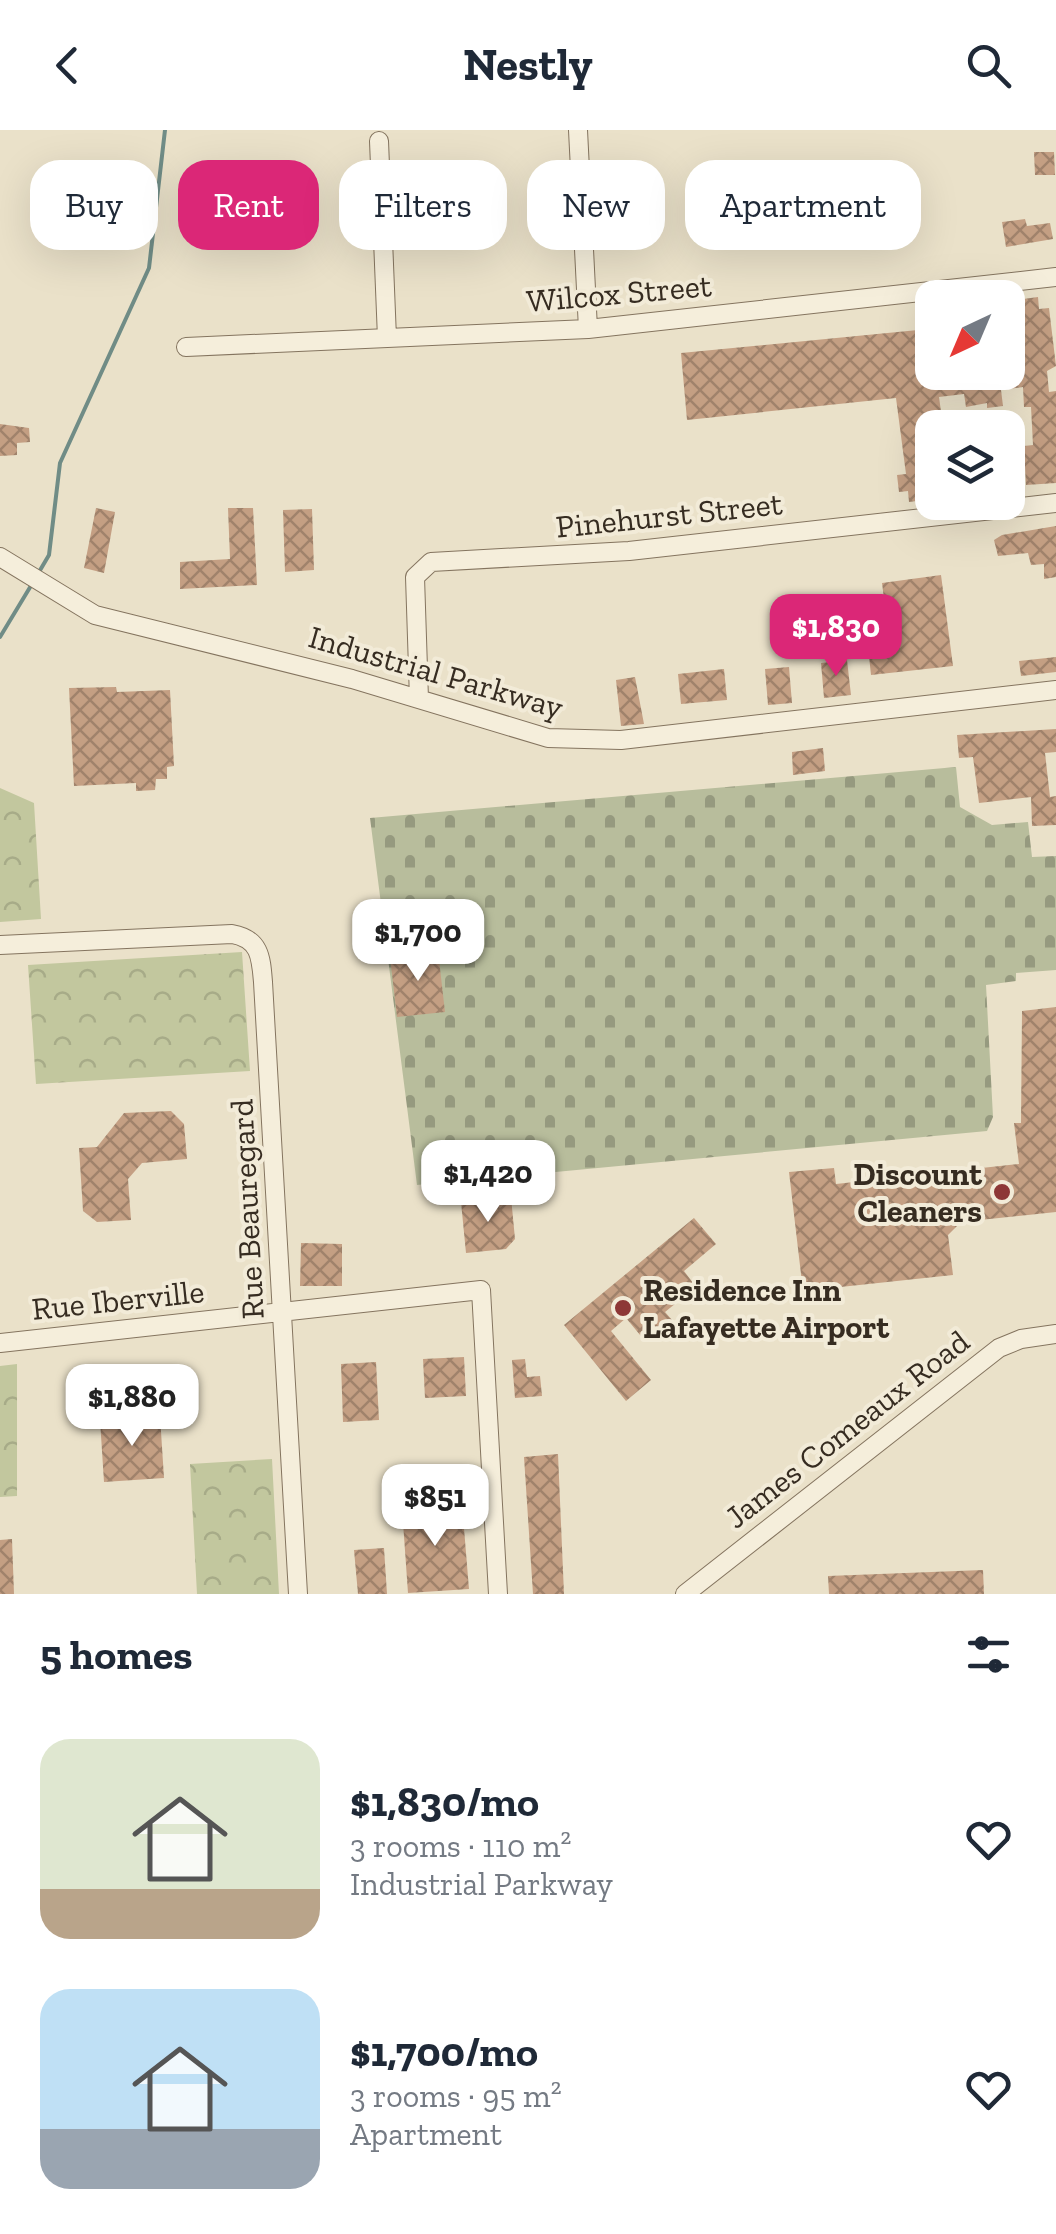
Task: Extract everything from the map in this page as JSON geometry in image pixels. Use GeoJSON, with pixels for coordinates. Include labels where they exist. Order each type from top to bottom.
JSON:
{"type":"FeatureCollection","features":[{"type":"Feature","properties":{"kind":"street"},"geometry":{"type":"LineString","coordinates":[[578,130],[588,329]]}},
{"type":"Feature","properties":{"kind":"street"},"geometry":{"type":"LineString","coordinates":[[379,140],[387,338]]}},
{"type":"Feature","properties":{"kind":"street","name":"Wilcox Street"},"geometry":{"type":"LineString","coordinates":[[186,347],[588,329],[1056,277]]}},
{"type":"Feature","properties":{"kind":"street","name":"Pinehurst Street"},"geometry":{"type":"LineString","coordinates":[[419,699],[415,577],[431,562],[630,551],[1056,503]]}},
{"type":"Feature","properties":{"kind":"street","name":"Industrial Parkway"},"geometry":{"type":"LineString","coordinates":[[0,557],[67,602],[117,622],[290,662],[534,736],[587,742],[1056,690]]}},
{"type":"Feature","properties":{"kind":"street","name":"Rue Beauregard"},"geometry":{"type":"LineString","coordinates":[[0,944],[232,934],[253,942],[262,961],[298,1594]]}},
{"type":"Feature","properties":{"kind":"street","name":"Rue Iberville"},"geometry":{"type":"LineString","coordinates":[[0,1343],[481,1290],[498,1594]]}},
{"type":"Feature","properties":{"kind":"street","name":"James Comeaux Road"},"geometry":{"type":"LineString","coordinates":[[685,1594],[1000,1348],[1056,1334]]}},
{"type":"Feature","properties":{"kind":"green space"},"geometry":{"type":"Polygon","coordinates":[[[956,767],[960,807],[992,825],[1028,822],[1032,857],[1056,856],[1056,970],[1016,973],[1016,981],[986,985],[993,1117],[987,1131],[417,1185],[370,818],[956,767]]]}},
{"type":"Feature","properties":{"kind":"green space"},"geometry":{"type":"Polygon","coordinates":[[[0,788],[34,803],[41,919],[0,922],[0,788]]]}},
{"type":"Feature","properties":{"kind":"green space"},"geometry":{"type":"Polygon","coordinates":[[[242,952],[250,1071],[36,1084],[28,965],[242,952]]]}},
{"type":"Feature","properties":{"kind":"green space"},"geometry":{"type":"Polygon","coordinates":[[[17,1364],[17,1496],[0,1497],[0,1366],[17,1364]]]}},
{"type":"Feature","properties":{"kind":"green space"},"geometry":{"type":"Polygon","coordinates":[[[272,1459],[279,1594],[197,1594],[190,1464],[272,1459]]]}},
{"type":"Feature","properties":{"kind":"building"},"geometry":{"type":"Polygon","coordinates":[[[1034,152],[1054,152],[1055,175],[1035,175],[1034,152]]]}},
{"type":"Feature","properties":{"kind":"building"},"geometry":{"type":"Polygon","coordinates":[[[1025,219],[1027,226],[1050,223],[1053,239],[1006,247],[1002,222],[1025,219]]]}},
{"type":"Feature","properties":{"kind":"building"},"geometry":{"type":"Polygon","coordinates":[[[1038,297],[1039,309],[1049,308],[1056,366],[1047,371],[1049,392],[1056,391],[1056,483],[1026,485],[1025,446],[1033,445],[1031,407],[1024,407],[1025,299],[1038,297]]]}},
{"type":"Feature","properties":{"kind":"building"},"geometry":{"type":"Polygon","coordinates":[[[915,330],[915,390],[1001,390],[1003,406],[987,408],[987,403],[966,407],[964,394],[939,397],[941,410],[915,410],[915,501],[909,502],[908,491],[899,492],[897,475],[906,474],[896,398],[687,420],[681,353],[915,330]]]}},
{"type":"Feature","properties":{"kind":"building"},"geometry":{"type":"Polygon","coordinates":[[[0,424],[29,428],[30,442],[17,443],[17,455],[0,456],[0,424]]]}},
{"type":"Feature","properties":{"kind":"building"},"geometry":{"type":"Polygon","coordinates":[[[96,508],[115,512],[104,573],[84,568],[96,508]]]}},
{"type":"Feature","properties":{"kind":"building"},"geometry":{"type":"Polygon","coordinates":[[[228,508],[253,508],[257,585],[180,589],[180,562],[230,559],[228,508]]]}},
{"type":"Feature","properties":{"kind":"building"},"geometry":{"type":"Polygon","coordinates":[[[312,509],[314,570],[285,572],[283,510],[312,509]]]}},
{"type":"Feature","properties":{"kind":"building"},"geometry":{"type":"Polygon","coordinates":[[[1056,526],[1056,577],[1044,579],[1044,564],[1031,565],[1028,553],[998,556],[994,540],[1002,535],[1056,526]]]}},
{"type":"Feature","properties":{"kind":"building"},"geometry":{"type":"Polygon","coordinates":[[[941,575],[953,666],[871,675],[869,656],[891,653],[882,583],[941,575]]]}},
{"type":"Feature","properties":{"kind":"building"},"geometry":{"type":"Polygon","coordinates":[[[1056,657],[1056,672],[1021,676],[1019,661],[1056,657]]]}},
{"type":"Feature","properties":{"kind":"building"},"geometry":{"type":"Polygon","coordinates":[[[847,660],[851,695],[824,698],[821,663],[847,660]]]}},
{"type":"Feature","properties":{"kind":"building"},"geometry":{"type":"Polygon","coordinates":[[[789,667],[792,703],[768,705],[765,669],[789,667]]]}},
{"type":"Feature","properties":{"kind":"building"},"geometry":{"type":"Polygon","coordinates":[[[724,669],[727,700],[681,704],[678,674],[724,669]]]}},
{"type":"Feature","properties":{"kind":"building"},"geometry":{"type":"Polygon","coordinates":[[[635,677],[644,724],[621,726],[616,680],[635,677]]]}},
{"type":"Feature","properties":{"kind":"building"},"geometry":{"type":"Polygon","coordinates":[[[116,687],[117,692],[170,690],[174,766],[167,767],[167,779],[156,779],[155,790],[136,791],[136,783],[74,786],[69,688],[116,687]]]}},
{"type":"Feature","properties":{"kind":"building"},"geometry":{"type":"Polygon","coordinates":[[[1056,729],[1056,752],[1045,753],[1050,797],[1056,796],[1056,825],[1032,826],[1031,797],[979,803],[973,757],[959,758],[957,735],[1056,729]]]}},
{"type":"Feature","properties":{"kind":"building"},"geometry":{"type":"Polygon","coordinates":[[[823,748],[825,771],[793,775],[792,752],[823,748]]]}},
{"type":"Feature","properties":{"kind":"building"},"geometry":{"type":"Polygon","coordinates":[[[438,951],[445,1012],[397,1017],[390,957],[438,951]]]}},
{"type":"Feature","properties":{"kind":"building"},"geometry":{"type":"Polygon","coordinates":[[[1056,1007],[1056,1212],[961,1222],[948,1235],[953,1275],[803,1291],[789,1172],[834,1168],[836,1184],[1019,1164],[1014,1123],[1021,1123],[1022,1011],[1056,1007]]]}},
{"type":"Feature","properties":{"kind":"building"},"geometry":{"type":"Polygon","coordinates":[[[171,1111],[184,1124],[187,1159],[142,1163],[128,1179],[131,1220],[97,1222],[83,1211],[79,1148],[97,1147],[124,1113],[171,1111]]]}},
{"type":"Feature","properties":{"kind":"building"},"geometry":{"type":"Polygon","coordinates":[[[511,1197],[515,1239],[506,1249],[466,1253],[461,1202],[511,1197]]]}},
{"type":"Feature","properties":{"kind":"building","name":"Residence Inn Lafayette Airport"},"geometry":{"type":"Polygon","coordinates":[[[694,1218],[716,1244],[684,1271],[696,1287],[665,1312],[672,1320],[645,1341],[626,1318],[611,1331],[651,1380],[626,1401],[564,1325],[694,1218]]]}},
{"type":"Feature","properties":{"kind":"building"},"geometry":{"type":"Polygon","coordinates":[[[301,1243],[342,1244],[342,1286],[300,1286],[301,1243]]]}},
{"type":"Feature","properties":{"kind":"building"},"geometry":{"type":"Polygon","coordinates":[[[464,1357],[466,1396],[425,1398],[423,1359],[464,1357]]]}},
{"type":"Feature","properties":{"kind":"building"},"geometry":{"type":"Polygon","coordinates":[[[525,1359],[527,1377],[540,1376],[542,1396],[515,1398],[512,1360],[525,1359]]]}},
{"type":"Feature","properties":{"kind":"building"},"geometry":{"type":"Polygon","coordinates":[[[376,1362],[379,1420],[343,1422],[341,1364],[376,1362]]]}},
{"type":"Feature","properties":{"kind":"building"},"geometry":{"type":"Polygon","coordinates":[[[160,1416],[164,1478],[104,1482],[100,1420],[160,1416]]]}},
{"type":"Feature","properties":{"kind":"building"},"geometry":{"type":"Polygon","coordinates":[[[558,1454],[564,1594],[533,1594],[524,1457],[558,1454]]]}},
{"type":"Feature","properties":{"kind":"building"},"geometry":{"type":"Polygon","coordinates":[[[462,1504],[469,1589],[408,1593],[402,1508],[462,1504]]]}},
{"type":"Feature","properties":{"kind":"building"},"geometry":{"type":"Polygon","coordinates":[[[12,1539],[14,1594],[0,1594],[0,1540],[12,1539]]]}},
{"type":"Feature","properties":{"kind":"building"},"geometry":{"type":"Polygon","coordinates":[[[384,1548],[387,1594],[358,1594],[354,1550],[384,1548]]]}},
{"type":"Feature","properties":{"kind":"building"},"geometry":{"type":"Polygon","coordinates":[[[983,1570],[984,1594],[829,1594],[828,1576],[983,1570]]]}},
{"type":"Feature","properties":{"kind":"waterway"},"geometry":{"type":"LineString","coordinates":[[39,572],[49,555],[60,463],[149,268],[165,130]]}},
{"type":"Feature","properties":{"kind":"waterway"},"geometry":{"type":"LineString","coordinates":[[0,637],[32,584]]}},
{"type":"Feature","properties":{"kind":"place","name":"Discount Cleaners"},"geometry":{"type":"Point","coordinates":[1002,1192]}},
{"type":"Feature","properties":{"kind":"place","name":"Residence Inn Lafayette Airport"},"geometry":{"type":"Point","coordinates":[623,1308]}}]}
